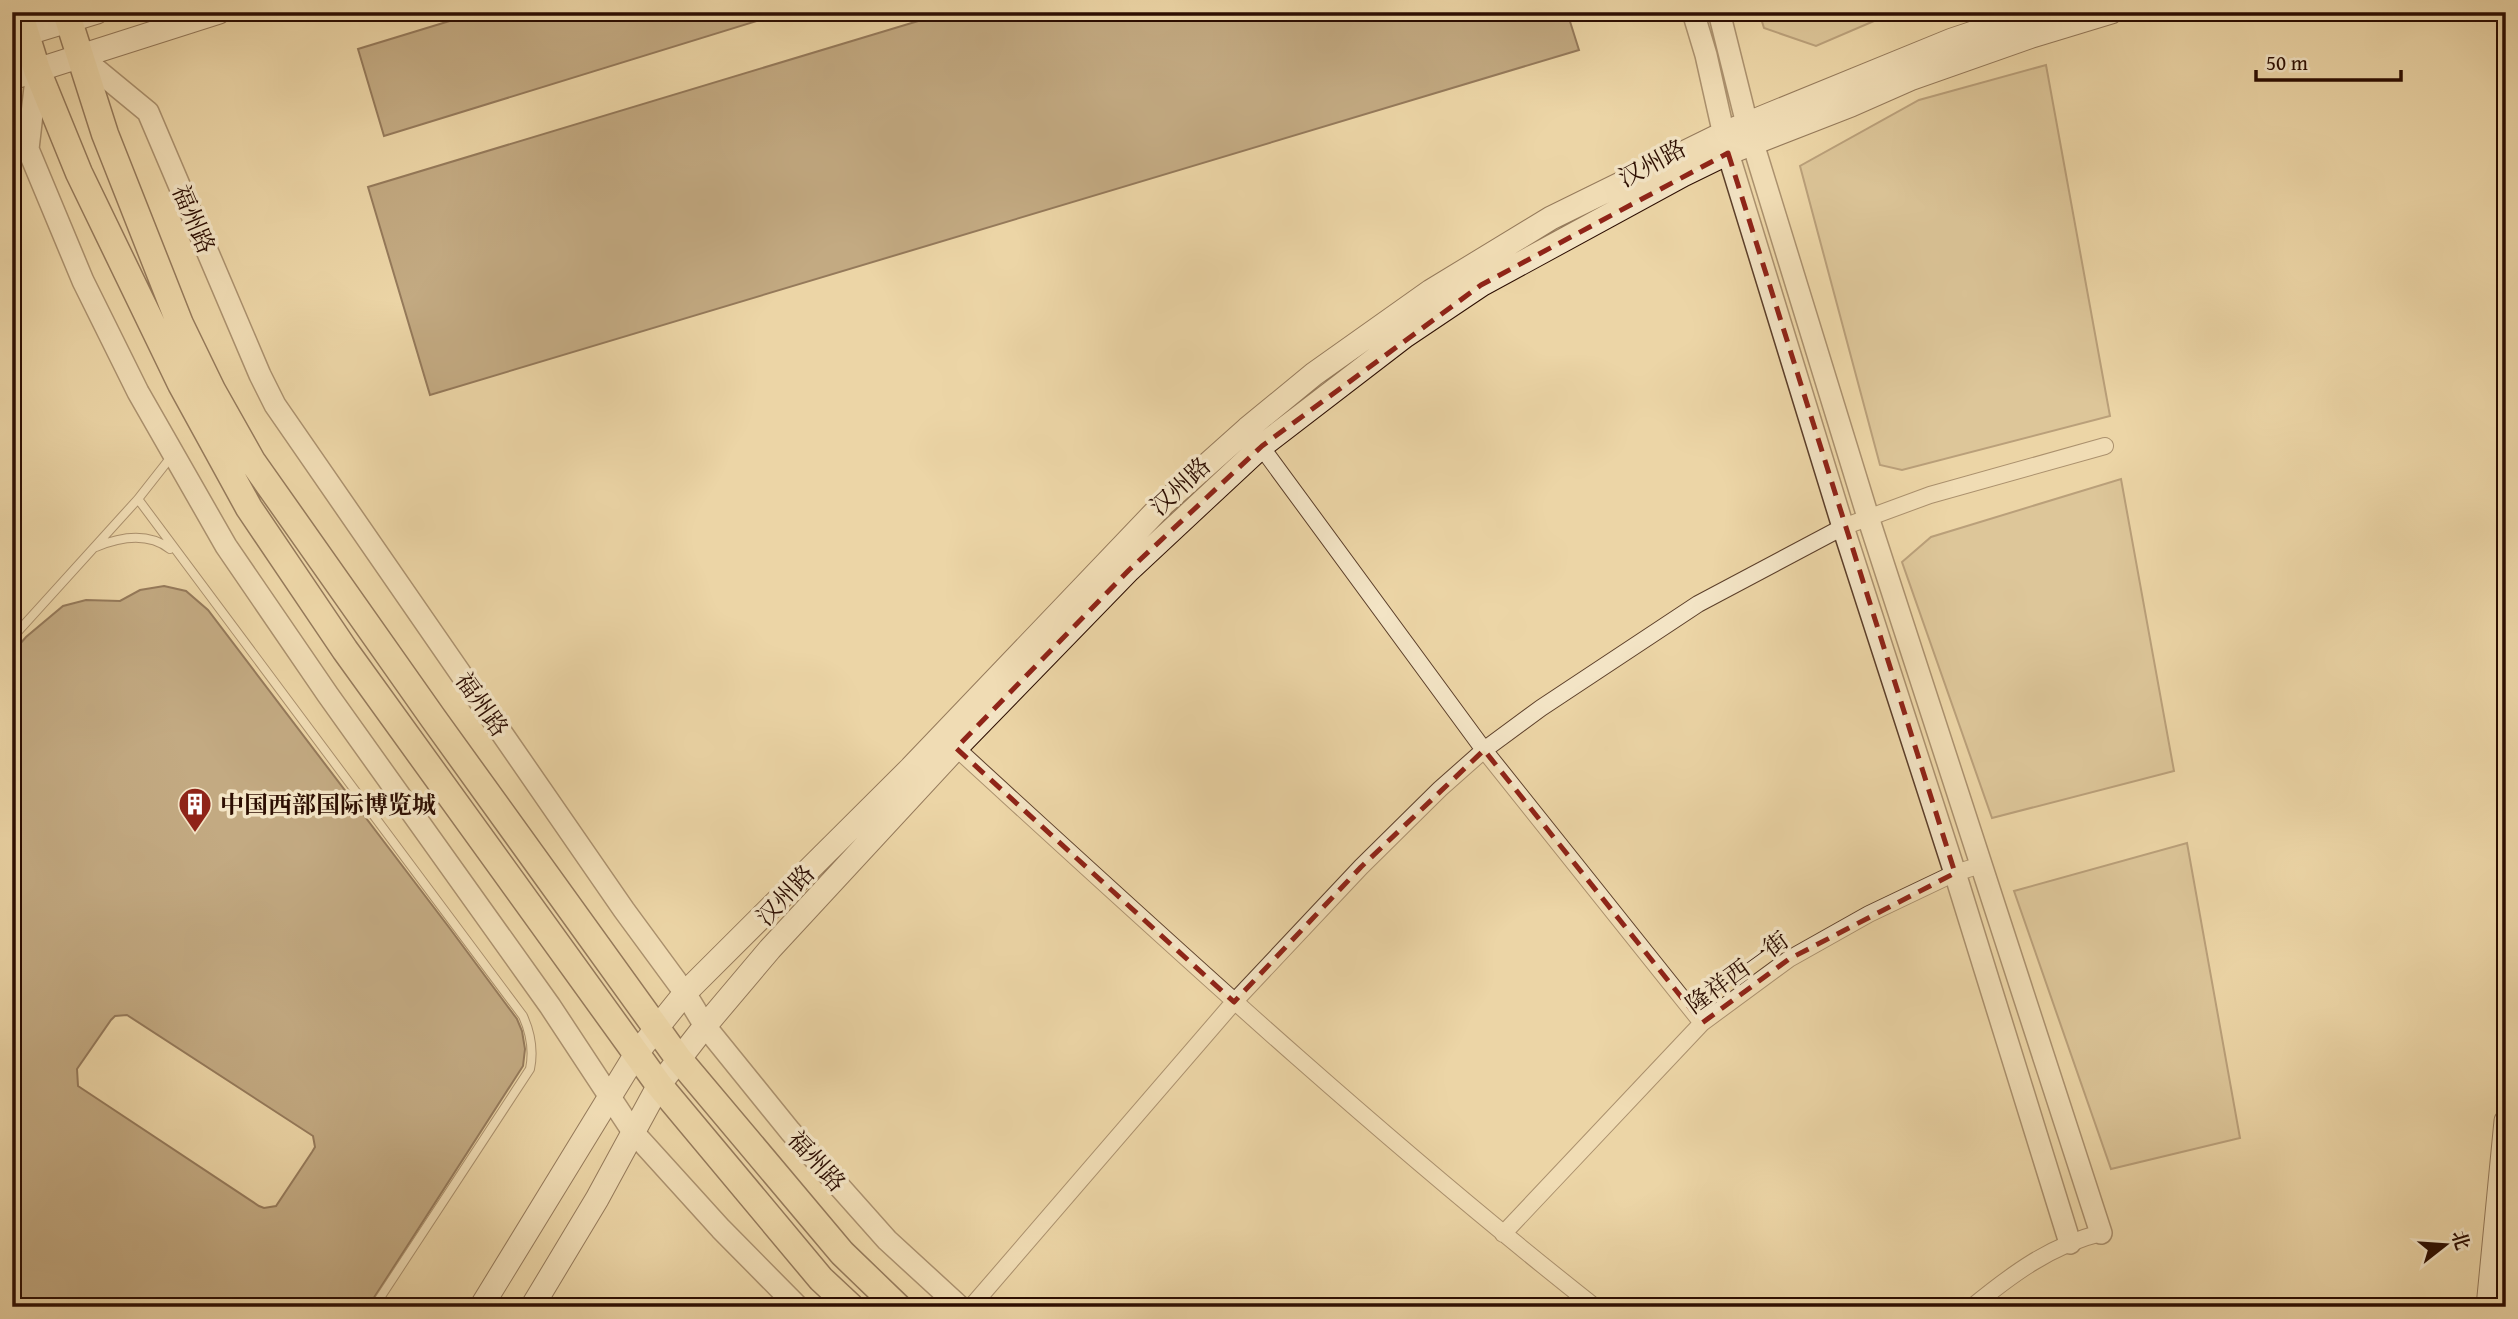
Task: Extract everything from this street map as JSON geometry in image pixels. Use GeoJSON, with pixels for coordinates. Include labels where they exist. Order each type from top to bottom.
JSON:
{"type":"FeatureCollection","features":[{"type":"Feature","properties":{"kind":"main road"},"geometry":{"type":"LineString","coordinates":[[97,12],[19,28],[25,74],[79,173],[137,297],[248,508],[345,650],[659,1085],[821,1279],[852,1307]]}},
{"type":"Feature","properties":{"kind":"main road"},"geometry":{"type":"LineString","coordinates":[[25,74],[219,12]]}},
{"type":"Feature","properties":{"kind":"main road","name":"汉州路"},"geometry":{"type":"LineString","coordinates":[[1751,134],[1952,40],[2036,12]]}},
{"type":"Feature","properties":{"kind":"main road","name":"汉州路"},"geometry":{"type":"LineString","coordinates":[[481,1307],[636,1054],[685,993],[911,768],[1154,514],[1254,438],[1481,285],[1672,181],[1725,144],[2032,36],[2111,12]]}},
{"type":"Feature","properties":{"kind":"main road","name":"福州路"},"geometry":{"type":"LineString","coordinates":[[67,17],[105,134],[180,324],[212,390],[252,461],[678,1058],[842,1253],[898,1307]]}},
{"type":"Feature","properties":{"kind":"main road","name":"汉州路"},"geometry":{"type":"LineString","coordinates":[[532,1307],[597,1199],[659,1085],[678,1058],[771,949],[956,748],[1254,438]]}},
{"type":"Feature","properties":{"kind":"main road"},"geometry":{"type":"LineString","coordinates":[[2488,1307],[2504,1170],[2506,1121]]}},
{"type":"Feature","properties":{"kind":"street"},"geometry":{"type":"LineString","coordinates":[[1693,12],[1706,54],[1725,144],[1843,527],[1955,873],[2070,1243]]}},
{"type":"Feature","properties":{"kind":"street"},"geometry":{"type":"LineString","coordinates":[[1719,12],[1751,134],[1868,517],[2101,1233],[2070,1243],[2018,1270],[1972,1307]]}},
{"type":"Feature","properties":{"kind":"street","name":"福州路"},"geometry":{"type":"LineString","coordinates":[[80,56],[148,112],[275,405],[624,910],[685,993],[705,1026],[790,1131],[887,1240],[960,1307]]}},
{"type":"Feature","properties":{"kind":"street"},"geometry":{"type":"LineString","coordinates":[[25,74],[28,149],[83,281],[138,392],[233,558],[550,1006],[633,1132],[721,1229],[798,1307]]}},
{"type":"Feature","properties":{"kind":"street"},"geometry":{"type":"LineString","coordinates":[[1254,438],[1484,750],[1702,1023]]}},
{"type":"Feature","properties":{"kind":"street"},"geometry":{"type":"LineString","coordinates":[[971,1307],[1234,1002],[1361,867],[1484,750],[1541,708],[1698,604],[1843,527],[1930,495],[2105,446]]}},
{"type":"Feature","properties":{"kind":"street"},"geometry":{"type":"LineString","coordinates":[[956,748],[1234,1002],[1503,1234],[1595,1307]]}},
{"type":"Feature","properties":{"kind":"street","name":"隆祥西一街"},"geometry":{"type":"LineString","coordinates":[[1503,1234],[1702,1023],[1789,959],[1869,914],[1955,873],[1981,865]]}},
{"type":"Feature","properties":{"kind":"lane"},"geometry":{"type":"LineString","coordinates":[[12,638],[138,499],[173,455]]}},
{"type":"Feature","properties":{"kind":"lane"},"geometry":{"type":"LineString","coordinates":[[138,499],[523,1016],[528,1028],[533,1057],[530,1069],[376,1304],[390,1307]]}},
{"type":"Feature","properties":{"kind":"lane"},"geometry":{"type":"LineString","coordinates":[[94,548],[115,539],[147,538],[162,543],[179,556]]}},
{"type":"Feature","properties":{"kind":"highlighted area"},"geometry":{"type":"Polygon","coordinates":[[[1728,153],[1955,873],[1789,959],[1702,1023],[1484,750],[1361,867],[1234,1002],[956,748],[1129,570],[1262,446],[1481,285],[1728,153]]]}},
{"type":"Feature","properties":{"kind":"shaded area"},"geometry":{"type":"Polygon","coordinates":[[[1759,12],[1895,12],[1816,46],[1764,28],[1759,12]]]}},
{"type":"Feature","properties":{"kind":"shaded area"},"geometry":{"type":"Polygon","coordinates":[[[2046,65],[2110,416],[1902,470],[1880,465],[1800,166],[1919,100],[2046,65]]]}},
{"type":"Feature","properties":{"kind":"shaded area"},"geometry":{"type":"Polygon","coordinates":[[[2121,479],[2174,771],[1992,818],[1902,562],[1931,537],[2121,479]]]}},
{"type":"Feature","properties":{"kind":"shaded area"},"geometry":{"type":"Polygon","coordinates":[[[2187,843],[2240,1138],[2111,1169],[2014,891],[2187,843]]]}},
{"type":"Feature","properties":{"kind":"building"},"geometry":{"type":"Polygon","coordinates":[[[479,12],[773,12],[773,16],[384,136],[358,49],[479,12]]]}},
{"type":"Feature","properties":{"kind":"building"},"geometry":{"type":"Polygon","coordinates":[[[948,12],[1567,12],[1579,50],[430,395],[368,187],[948,12]]]}},
{"type":"Feature","properties":{"kind":"building","name":"中国西部国际博览城"},"geometry":{"type":"Polygon","coordinates":[[[164,586],[186,591],[208,610],[448,926],[517,1019],[522,1031],[525,1049],[523,1066],[368,1307],[12,1307],[12,653],[26,637],[63,606],[86,600],[120,601],[140,590],[164,586]],[[127,1015],[115,1016],[111,1020],[77,1069],[78,1086],[264,1208],[276,1206],[315,1147],[313,1136],[127,1015]]]}},
{"type":"Feature","properties":{"kind":"place","name":"中国西部国际博览城"},"geometry":{"type":"Point","coordinates":[195,834]}}]}
